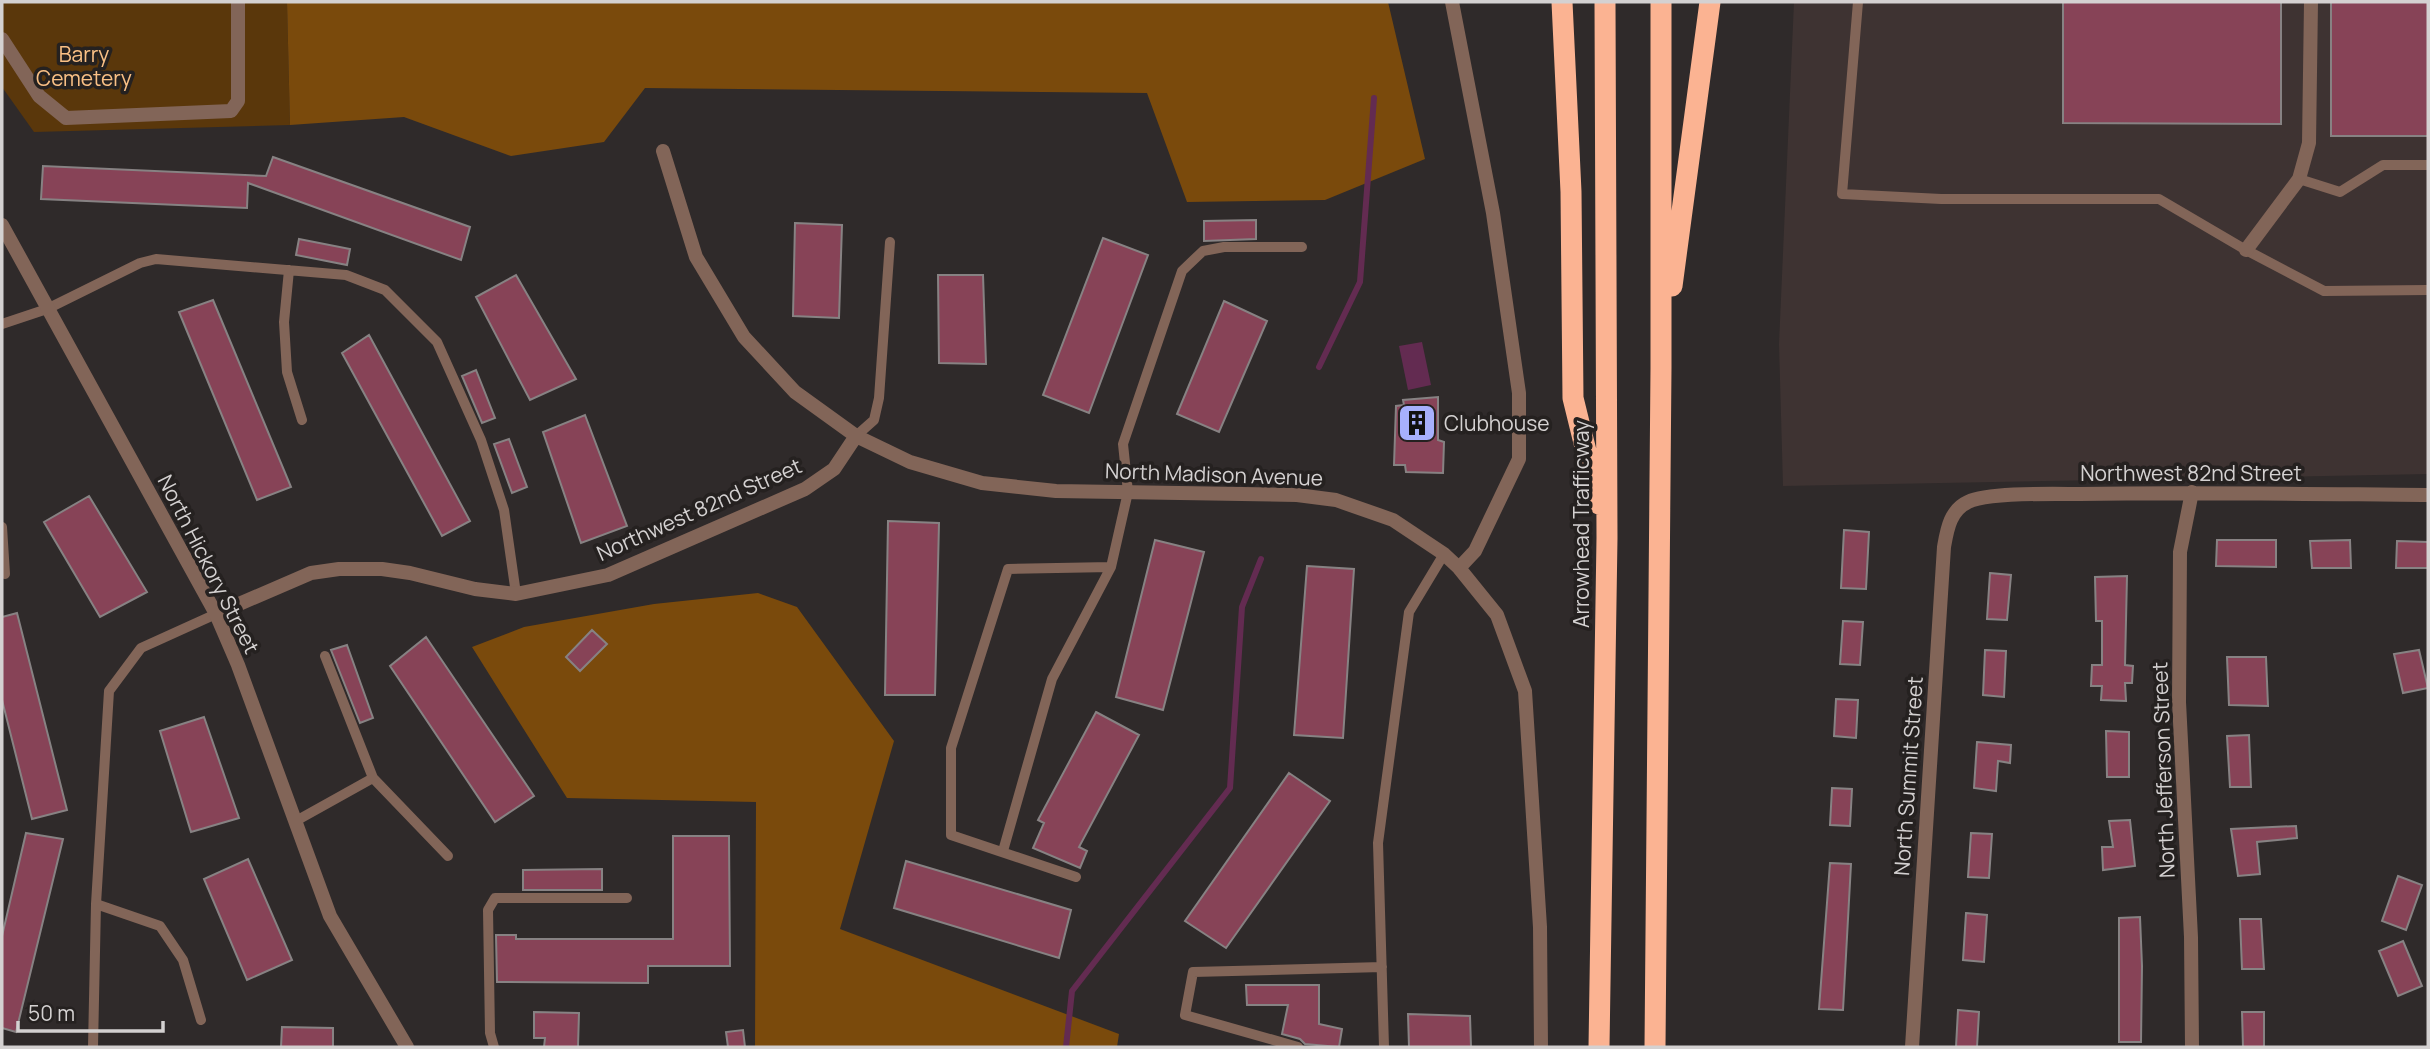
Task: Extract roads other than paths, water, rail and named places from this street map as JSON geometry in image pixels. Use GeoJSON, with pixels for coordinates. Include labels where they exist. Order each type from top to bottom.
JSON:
{"type":"FeatureCollection","features":[{"type":"Feature","properties":{"kind":"highway"},"geometry":{"type":"LineString","coordinates":[[1562,2],[1571,192],[1573,398],[1607,538]]}},
{"type":"Feature","properties":{"kind":"highway","name":"Arrowhead Trafficway"},"geometry":{"type":"LineString","coordinates":[[1599,1047],[1607,538],[1605,2]]}},
{"type":"Feature","properties":{"kind":"highway"},"geometry":{"type":"LineString","coordinates":[[1655,1047],[1661,368],[1661,2]]}},
{"type":"Feature","properties":{"kind":"highway"},"geometry":{"type":"LineString","coordinates":[[1661,368],[1710,2]]}},
{"type":"Feature","properties":{"kind":"street"},"geometry":{"type":"LineString","coordinates":[[2,39],[39,96],[66,118],[231,111],[237,102],[237,2]]}},
{"type":"Feature","properties":{"kind":"street"},"geometry":{"type":"LineString","coordinates":[[1452,2],[1493,213],[1519,393],[1519,459],[1475,551],[1459,568]]}},
{"type":"Feature","properties":{"kind":"street"},"geometry":{"type":"LineString","coordinates":[[2246,250],[2299,179],[2309,143],[2311,2]]}},
{"type":"Feature","properties":{"kind":"street","name":"North Madison Avenue"},"geometry":{"type":"LineString","coordinates":[[663,151],[696,257],[744,337],[795,392],[856,436],[911,462],[982,484],[1056,491],[1297,495],[1336,499],[1393,520],[1444,554],[1459,568],[1497,615],[1525,691],[1540,927],[1541,1047]]}},
{"type":"Feature","properties":{"kind":"street","name":"North Hickory Street"},"geometry":{"type":"LineString","coordinates":[[2,225],[216,614],[238,665],[330,916],[407,1047]]}},
{"type":"Feature","properties":{"kind":"street","name":"Northwest 82nd Street"},"geometry":{"type":"LineString","coordinates":[[216,614],[311,573],[339,569],[382,569],[475,589],[516,594],[608,575],[805,489],[834,469],[856,436]]}},
{"type":"Feature","properties":{"kind":"street","name":"Northwest 82nd Street"},"geometry":{"type":"LineString","coordinates":[[1957,510],[1969,501],[1989,497],[2192,492],[2428,495]]}},
{"type":"Feature","properties":{"kind":"street","name":"North Jefferson Street"},"geometry":{"type":"LineString","coordinates":[[2192,492],[2180,551],[2179,702],[2191,937],[2192,1047]]}},
{"type":"Feature","properties":{"kind":"street","name":"North Summit Street"},"geometry":{"type":"LineString","coordinates":[[1912,1047],[1944,547],[1948,524],[1957,510]]}},
{"type":"Feature","properties":{"kind":"lane"},"geometry":{"type":"LineString","coordinates":[[1858,2],[1842,194],[1941,199],[2159,199],[2246,250],[2324,291],[2428,290]]}},
{"type":"Feature","properties":{"kind":"lane"},"geometry":{"type":"LineString","coordinates":[[2299,179],[2340,192],[2383,165],[2428,165]]}},
{"type":"Feature","properties":{"kind":"lane"},"geometry":{"type":"LineString","coordinates":[[856,436],[874,420],[879,398],[890,242]]}},
{"type":"Feature","properties":{"kind":"lane"},"geometry":{"type":"LineString","coordinates":[[1003,851],[1052,679],[1111,567],[1128,492],[1123,444],[1182,271],[1203,251],[1224,247],[1302,247]]}},
{"type":"Feature","properties":{"kind":"lane"},"geometry":{"type":"LineString","coordinates":[[2,324],[47,309],[140,263],[156,259],[346,275],[385,290],[437,342],[481,440],[504,510],[516,594]]}},
{"type":"Feature","properties":{"kind":"lane"},"geometry":{"type":"LineString","coordinates":[[289,270],[285,322],[287,372],[302,420]]}},
{"type":"Feature","properties":{"kind":"lane"},"geometry":{"type":"LineString","coordinates":[[2,527],[5,574]]}},
{"type":"Feature","properties":{"kind":"lane"},"geometry":{"type":"LineString","coordinates":[[1384,1047],[1378,843],[1409,611],[1444,554]]}},
{"type":"Feature","properties":{"kind":"lane"},"geometry":{"type":"LineString","coordinates":[[1076,877],[951,835],[951,748],[1007,569],[1111,567]]}},
{"type":"Feature","properties":{"kind":"lane"},"geometry":{"type":"LineString","coordinates":[[93,1047],[96,904],[109,691],[141,648],[216,614]]}},
{"type":"Feature","properties":{"kind":"lane"},"geometry":{"type":"LineString","coordinates":[[325,656],[373,778],[449,856]]}},
{"type":"Feature","properties":{"kind":"lane"},"geometry":{"type":"LineString","coordinates":[[294,822],[373,778]]}},
{"type":"Feature","properties":{"kind":"lane"},"geometry":{"type":"LineString","coordinates":[[494,1047],[490,1033],[488,910],[495,898],[627,898]]}},
{"type":"Feature","properties":{"kind":"lane"},"geometry":{"type":"LineString","coordinates":[[96,904],[160,926],[183,960],[201,1020]]}},
{"type":"Feature","properties":{"kind":"lane"},"geometry":{"type":"LineString","coordinates":[[1298,1047],[1185,1015],[1192,972],[1382,967]]}},
{"type":"Feature","properties":{"kind":"waterway"},"geometry":{"type":"LineString","coordinates":[[1319,367],[1360,282],[1374,98]]}},
{"type":"Feature","properties":{"kind":"waterway"},"geometry":{"type":"LineString","coordinates":[[1066,1047],[1072,991],[1230,788],[1242,607],[1261,559]]}},
{"type":"Feature","properties":{"kind":"place","name":"Clubhouse"},"geometry":{"type":"Point","coordinates":[1417,423]}},
{"type":"Feature","properties":{"kind":"park label","name":"Barry Cemetery"},"geometry":{"type":"Point","coordinates":[84,66]}}]}
